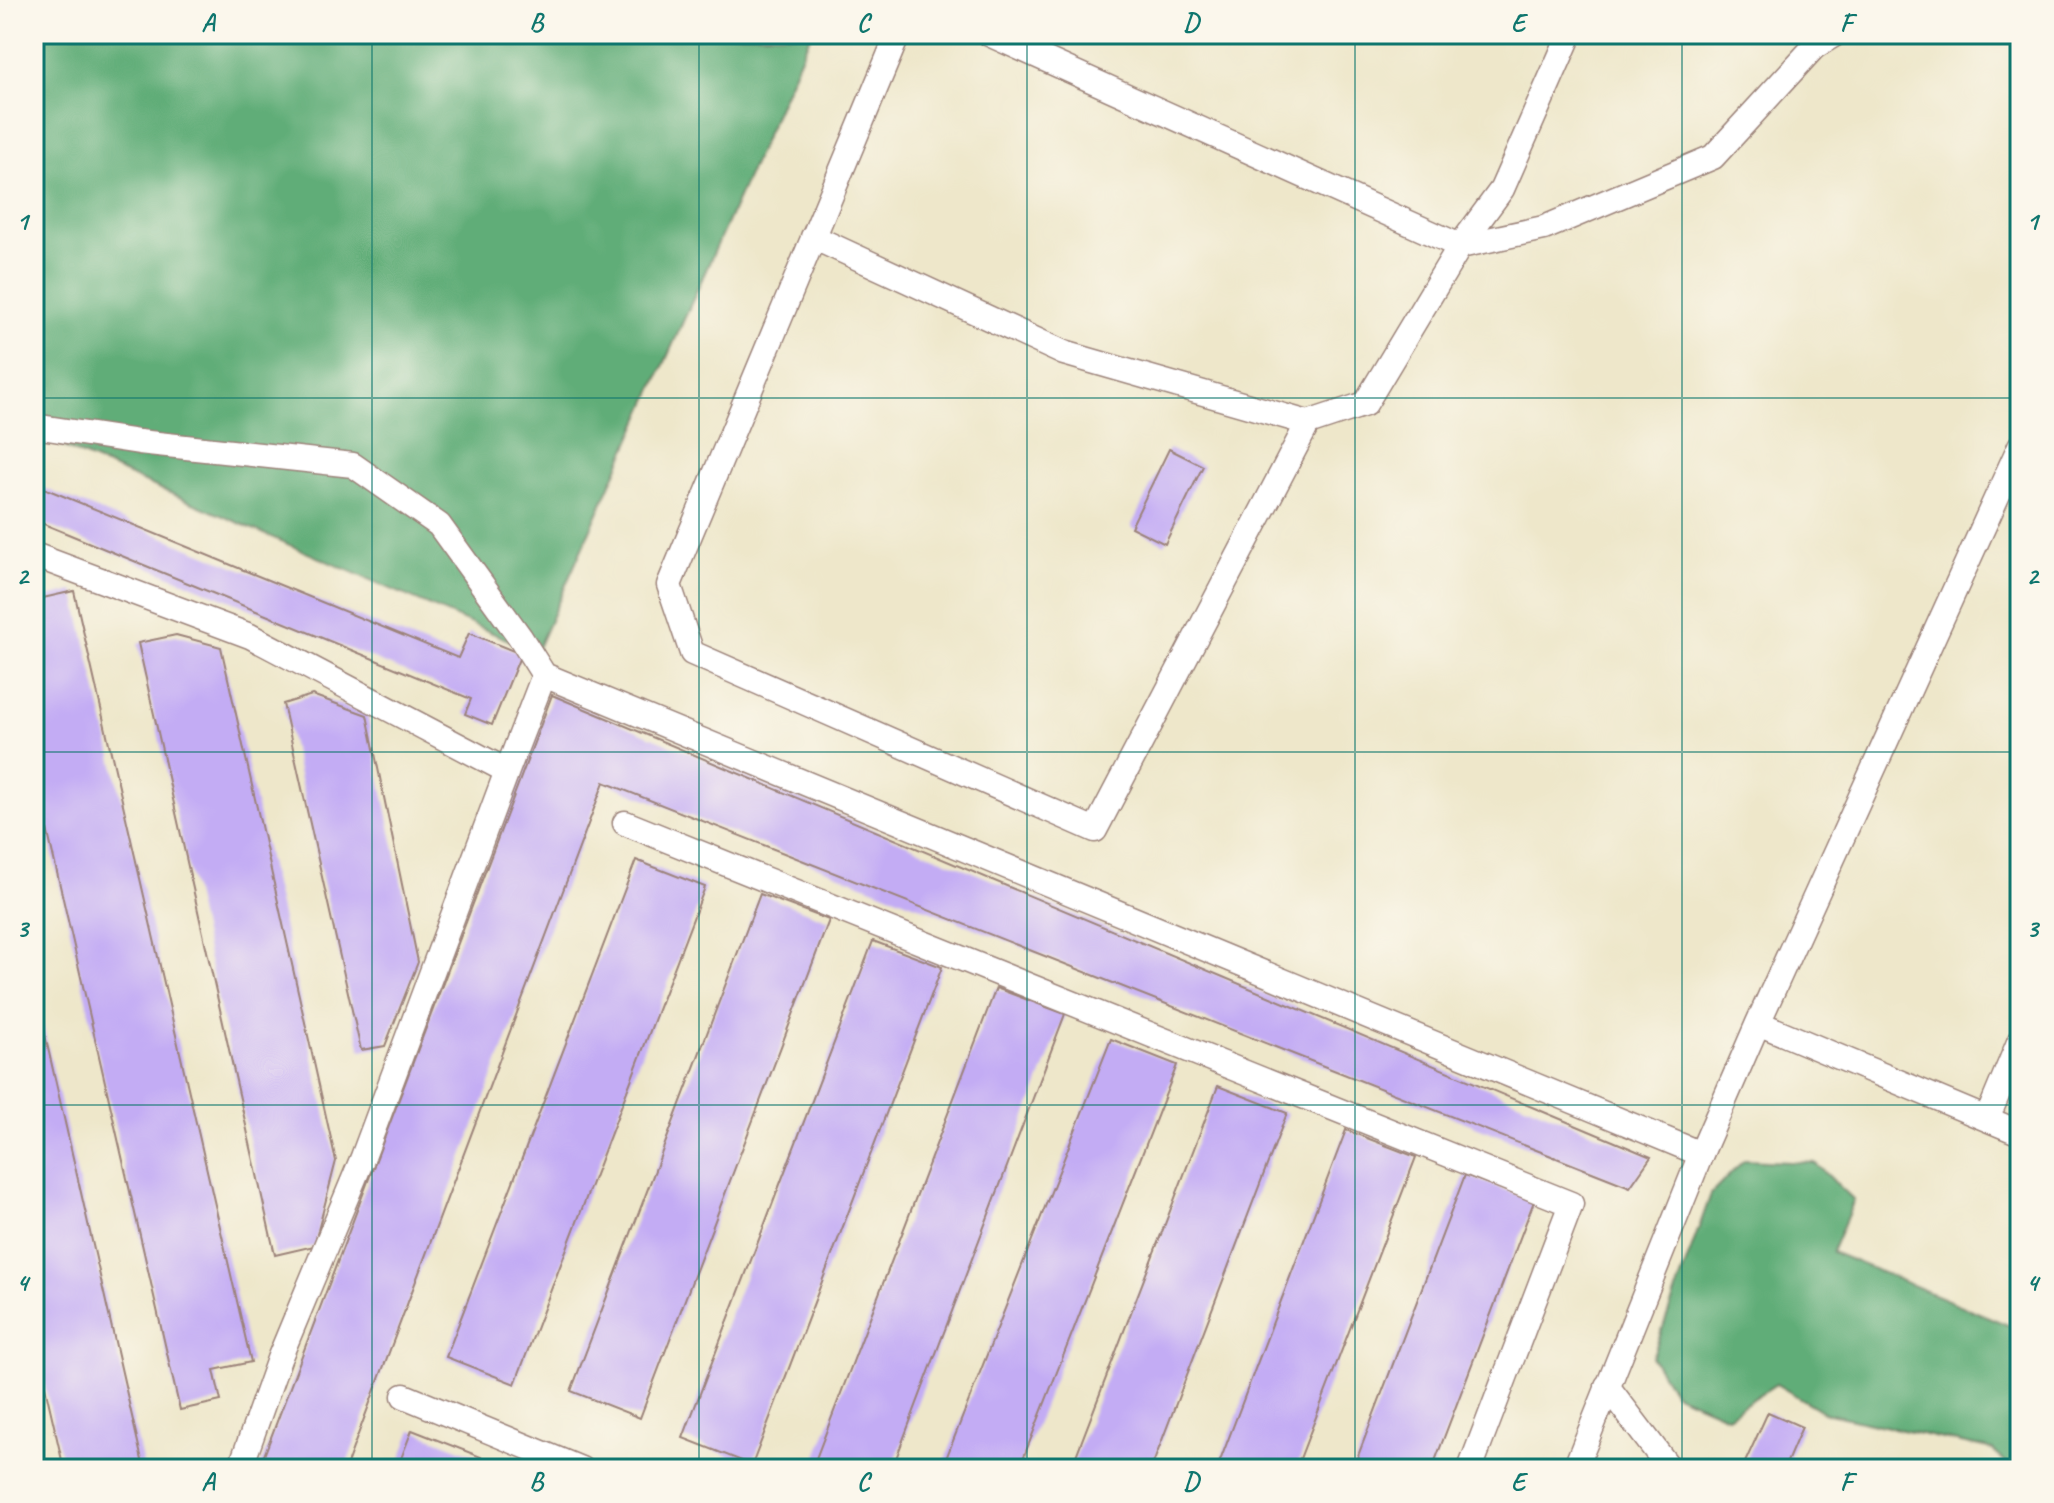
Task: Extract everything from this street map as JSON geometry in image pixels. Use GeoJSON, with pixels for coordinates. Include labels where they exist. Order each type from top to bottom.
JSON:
{"type":"FeatureCollection","features":[{"type":"Feature","properties":{"kind":"lane"},"geometry":{"type":"LineString","coordinates":[[898,34],[669,585],[692,653],[1095,830],[1308,423]]}},
{"type":"Feature","properties":{"kind":"lane"},"geometry":{"type":"LineString","coordinates":[[989,34],[1460,246],[1544,228],[1713,157],[1814,47],[1835,34]]}},
{"type":"Feature","properties":{"kind":"lane"},"geometry":{"type":"LineString","coordinates":[[813,237],[1064,353],[1308,423],[1365,404],[1460,246],[1502,189],[1570,34]]}},
{"type":"Feature","properties":{"kind":"lane"},"geometry":{"type":"LineString","coordinates":[[34,426],[139,442],[353,465],[439,525],[544,675],[1701,1154]]}},
{"type":"Feature","properties":{"kind":"lane"},"geometry":{"type":"LineString","coordinates":[[1575,1469],[1701,1154],[2020,446]]}},
{"type":"Feature","properties":{"kind":"lane"},"geometry":{"type":"LineString","coordinates":[[34,555],[250,636],[507,771]]}},
{"type":"Feature","properties":{"kind":"lane"},"geometry":{"type":"LineString","coordinates":[[240,1469],[279,1359],[363,1157],[544,675]]}},
{"type":"Feature","properties":{"kind":"lane"},"geometry":{"type":"LineString","coordinates":[[625,823],[1571,1204],[1470,1469]]}},
{"type":"Feature","properties":{"kind":"lane"},"geometry":{"type":"LineString","coordinates":[[1758,1023],[2020,1133]]}},
{"type":"Feature","properties":{"kind":"lane"},"geometry":{"type":"LineString","coordinates":[[1987,1119],[2020,1040]]}},
{"type":"Feature","properties":{"kind":"lane"},"geometry":{"type":"LineString","coordinates":[[1607,1386],[1670,1469]]}},
{"type":"Feature","properties":{"kind":"lane"},"geometry":{"type":"LineString","coordinates":[[404,1396],[581,1469]]}},
{"type":"Feature","properties":{"kind":"green space"},"geometry":{"type":"Polygon","coordinates":[[[34,34],[811,34],[536,652],[34,434],[34,34]]]}},
{"type":"Feature","properties":{"kind":"green space"},"geometry":{"type":"Polygon","coordinates":[[[1744,1160],[1815,1163],[1854,1200],[1832,1252],[2020,1330],[2020,1469],[2011,1469],[1993,1450],[1825,1413],[1776,1384],[1727,1416],[1674,1393],[1652,1358],[1711,1194],[1744,1160]]]}},
{"type":"Feature","properties":{"kind":"building"},"geometry":{"type":"Polygon","coordinates":[[[1169,449],[1203,466],[1165,544],[1131,527],[1169,449]]]}},
{"type":"Feature","properties":{"kind":"building"},"geometry":{"type":"Polygon","coordinates":[[[34,484],[458,658],[469,633],[521,654],[492,725],[465,714],[471,699],[34,520],[34,484]]]}},
{"type":"Feature","properties":{"kind":"building"},"geometry":{"type":"Polygon","coordinates":[[[74,591],[251,1362],[214,1370],[221,1401],[180,1410],[34,772],[34,600],[74,591]]]}},
{"type":"Feature","properties":{"kind":"building"},"geometry":{"type":"Polygon","coordinates":[[[176,635],[221,647],[336,1161],[314,1246],[275,1255],[138,643],[176,635]]]}},
{"type":"Feature","properties":{"kind":"building"},"geometry":{"type":"Polygon","coordinates":[[[312,695],[367,715],[418,962],[385,1046],[361,1050],[283,704],[312,695]]]}},
{"type":"Feature","properties":{"kind":"building"},"geometry":{"type":"Polygon","coordinates":[[[552,695],[1651,1157],[1630,1187],[604,782],[345,1469],[259,1469],[552,695]]]}},
{"type":"Feature","properties":{"kind":"building"},"geometry":{"type":"Polygon","coordinates":[[[636,860],[705,887],[515,1384],[446,1357],[636,860]]]}},
{"type":"Feature","properties":{"kind":"building"},"geometry":{"type":"Polygon","coordinates":[[[760,894],[829,920],[640,1418],[571,1391],[760,894]]]}},
{"type":"Feature","properties":{"kind":"building"},"geometry":{"type":"Polygon","coordinates":[[[873,941],[942,967],[752,1465],[683,1438],[873,941]]]}},
{"type":"Feature","properties":{"kind":"building"},"geometry":{"type":"Polygon","coordinates":[[[996,988],[1065,1014],[892,1469],[812,1469],[996,988]]]}},
{"type":"Feature","properties":{"kind":"building"},"geometry":{"type":"Polygon","coordinates":[[[34,991],[144,1469],[64,1469],[34,1339],[34,991]]]}},
{"type":"Feature","properties":{"kind":"building"},"geometry":{"type":"Polygon","coordinates":[[[1111,1039],[1177,1065],[1019,1469],[942,1469],[1111,1039]]]}},
{"type":"Feature","properties":{"kind":"building"},"geometry":{"type":"Polygon","coordinates":[[[1218,1086],[1287,1113],[1151,1469],[1071,1469],[1218,1086]]]}},
{"type":"Feature","properties":{"kind":"building"},"geometry":{"type":"Polygon","coordinates":[[[1346,1130],[1416,1157],[1296,1469],[1217,1469],[1346,1130]]]}},
{"type":"Feature","properties":{"kind":"building"},"geometry":{"type":"Polygon","coordinates":[[[1465,1175],[1534,1201],[1432,1469],[1353,1469],[1465,1175]]]}},
{"type":"Feature","properties":{"kind":"building"},"geometry":{"type":"Polygon","coordinates":[[[1768,1412],[1802,1427],[1784,1469],[1742,1469],[1768,1412]]]}},
{"type":"Feature","properties":{"kind":"building"},"geometry":{"type":"Polygon","coordinates":[[[412,1430],[481,1457],[476,1469],[397,1469],[412,1430]]]}}]}
